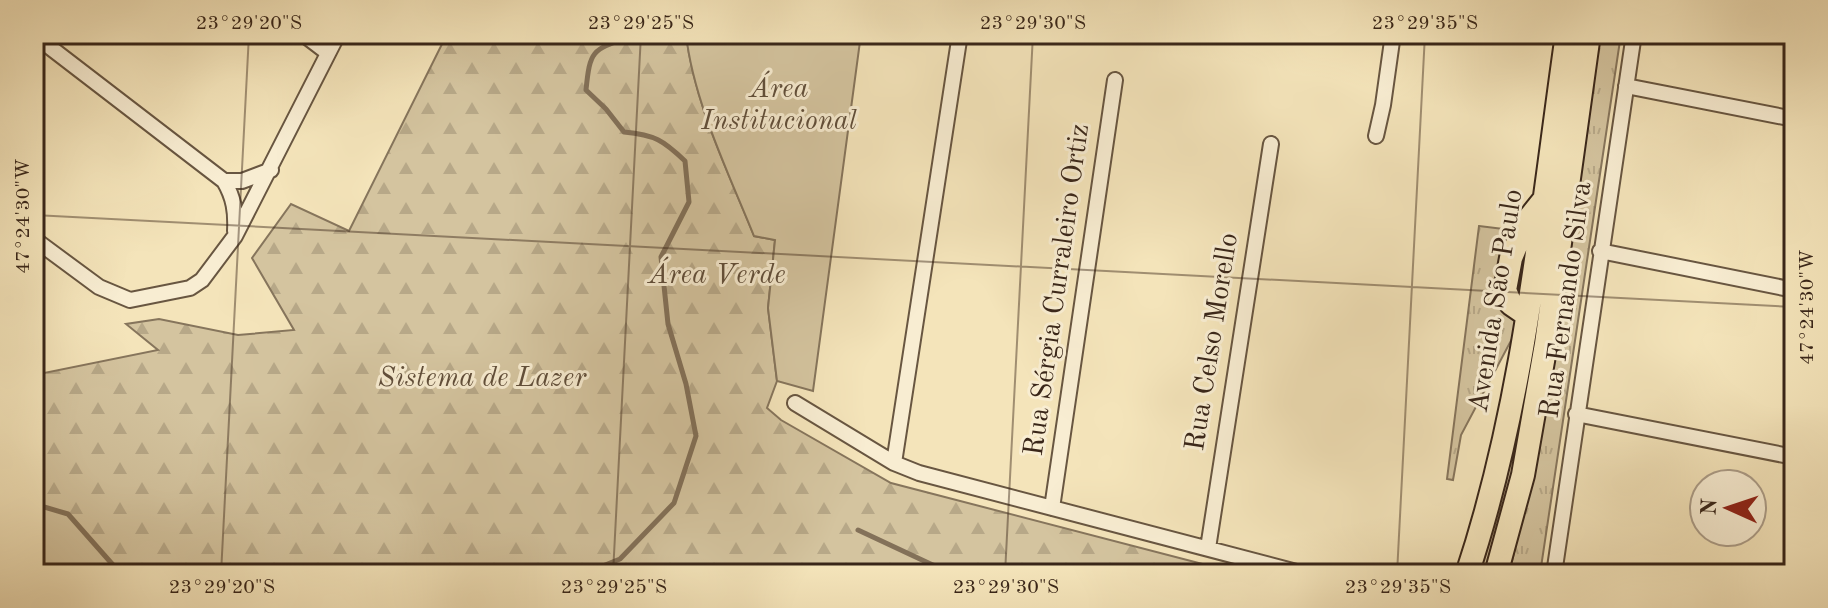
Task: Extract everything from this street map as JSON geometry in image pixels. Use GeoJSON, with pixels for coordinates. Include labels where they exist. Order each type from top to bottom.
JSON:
{"type":"FeatureCollection","features":[{"type":"Feature","properties":{"kind":"main road","name":"Avenida São Paulo"},"geometry":{"type":"LineString","coordinates":[[1467,574],[1485,519],[1509,421],[1567,34]]}},
{"type":"Feature","properties":{"kind":"main road","name":"Avenida São Paulo"},"geometry":{"type":"LineString","coordinates":[[1497,571],[1523,475],[1541,373],[1589,34]]}},
{"type":"Feature","properties":{"kind":"street"},"geometry":{"type":"LineString","coordinates":[[303,34],[328,53]]}},
{"type":"Feature","properties":{"kind":"street"},"geometry":{"type":"LineString","coordinates":[[34,239],[99,287],[130,300],[190,288],[202,280],[235,236],[338,34]]}},
{"type":"Feature","properties":{"kind":"street"},"geometry":{"type":"LineString","coordinates":[[894,463],[960,34]]}},
{"type":"Feature","properties":{"kind":"street"},"geometry":{"type":"LineString","coordinates":[[1376,136],[1393,34]]}},
{"type":"Feature","properties":{"kind":"street","name":"Rua Fernando Silva"},"geometry":{"type":"LineString","coordinates":[[1554,572],[1634,34]]}},
{"type":"Feature","properties":{"kind":"street"},"geometry":{"type":"LineString","coordinates":[[38,40],[224,181],[236,210],[235,236]]}},
{"type":"Feature","properties":{"kind":"street","name":"Rua Sérgia Curraleiro Ortiz"},"geometry":{"type":"LineString","coordinates":[[1052,508],[1115,80]]}},
{"type":"Feature","properties":{"kind":"street"},"geometry":{"type":"LineString","coordinates":[[1626,86],[1794,119]]}},
{"type":"Feature","properties":{"kind":"street","name":"Rua Celso Morello"},"geometry":{"type":"LineString","coordinates":[[1208,548],[1271,144]]}},
{"type":"Feature","properties":{"kind":"street"},"geometry":{"type":"LineString","coordinates":[[224,181],[242,181],[271,170]]}},
{"type":"Feature","properties":{"kind":"street"},"geometry":{"type":"LineString","coordinates":[[1600,251],[1794,290]]}},
{"type":"Feature","properties":{"kind":"street"},"geometry":{"type":"LineString","coordinates":[[795,403],[894,463],[919,473],[1304,574]]}},
{"type":"Feature","properties":{"kind":"street"},"geometry":{"type":"LineString","coordinates":[[1576,414],[1794,457]]}},
{"type":"Feature","properties":{"kind":"street"},"geometry":{"type":"LineString","coordinates":[[1554,572],[1574,574]]}},
{"type":"Feature","properties":{"kind":"green space","name":"Sistema de Lazer"},"geometry":{"type":"Polygon","coordinates":[[[447,34],[686,34],[704,112],[754,236],[775,240],[768,308],[777,381],[767,408],[781,420],[891,483],[1241,574],[121,574],[68,514],[34,504],[34,375],[158,350],[126,324],[159,319],[238,335],[294,330],[252,258],[291,204],[349,231],[447,34]]]}},
{"type":"Feature","properties":{"kind":"green space","name":"Área Institucional"},"geometry":{"type":"Polygon","coordinates":[[[686,34],[861,34],[813,391],[777,381],[768,308],[775,240],[754,236],[704,111],[686,34]]]}},
{"type":"Feature","properties":{"kind":"green space"},"geometry":{"type":"Polygon","coordinates":[[[1575,34],[1584,34],[1534,385],[1488,574],[1476,574],[1575,34]]]}},
{"type":"Feature","properties":{"kind":"green space"},"geometry":{"type":"Polygon","coordinates":[[[1599,34],[1621,34],[1540,574],[1509,574],[1536,459],[1599,34]]]}},
{"type":"Feature","properties":{"kind":"green space"},"geometry":{"type":"Polygon","coordinates":[[[1479,226],[1528,232],[1514,335],[1461,435],[1453,480],[1447,479],[1479,226]]]}},
{"type":"Feature","properties":{"kind":"green space"},"geometry":{"type":"Polygon","coordinates":[[[34,504],[68,514],[121,574],[34,574],[34,504]]]}},
{"type":"Feature","properties":{"kind":"waterway"},"geometry":{"type":"LineString","coordinates":[[583,574],[620,559],[674,503],[696,436],[686,384],[668,324],[661,257],[689,202],[685,161],[658,140],[624,132],[586,90],[589,67],[595,53],[629,37],[629,34]]}},
{"type":"Feature","properties":{"kind":"waterway"},"geometry":{"type":"LineString","coordinates":[[34,504],[68,514],[121,574]]}},
{"type":"Feature","properties":{"kind":"waterway"},"geometry":{"type":"LineString","coordinates":[[858,530],[952,574]]}},
{"type":"Feature","properties":{"kind":"park label","name":"Área Verde"},"geometry":{"type":"Point","coordinates":[717,276]}}]}
